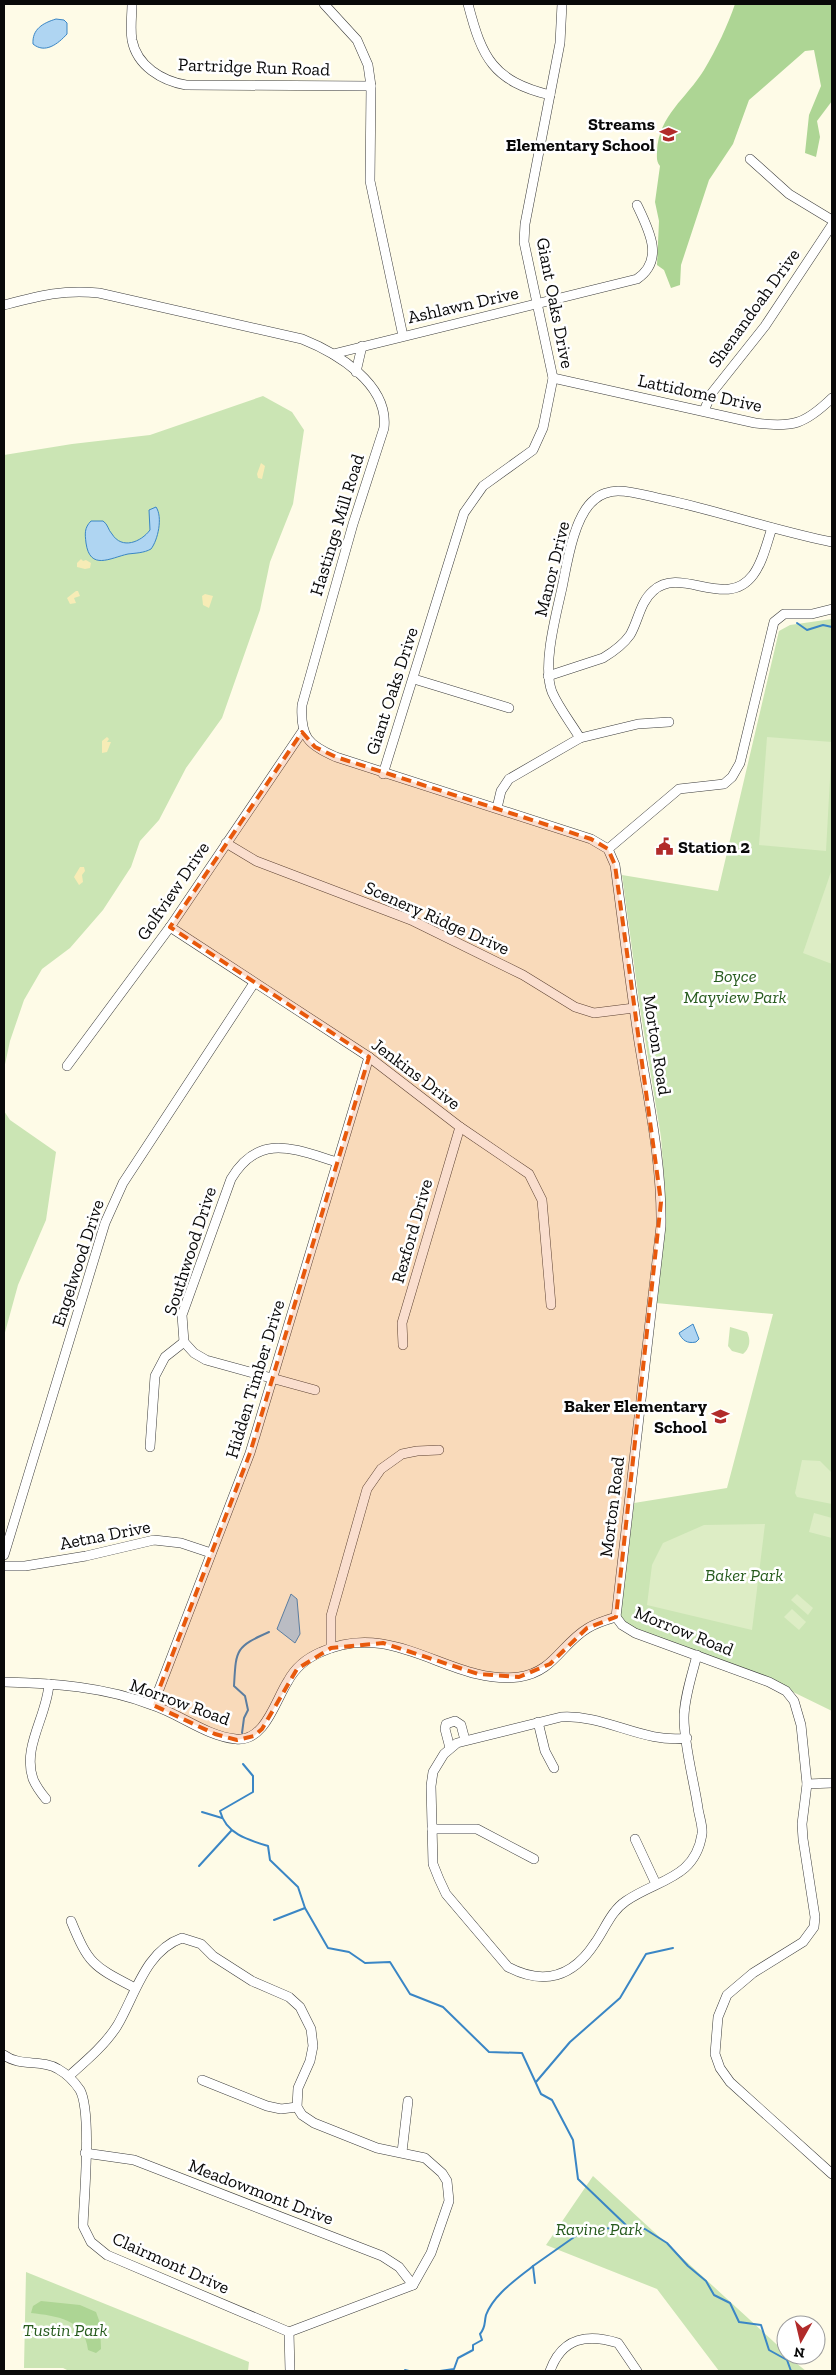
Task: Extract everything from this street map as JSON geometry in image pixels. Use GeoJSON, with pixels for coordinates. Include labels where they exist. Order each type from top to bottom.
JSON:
{"type":"FeatureCollection","features":[{"type":"Feature","properties":{"kind":"street","name":"Partridge Run Road"},"geometry":{"type":"LineString","coordinates":[[132,4],[131,38],[135,50],[150,69],[172,83],[186,85],[371,86]]}},
{"type":"Feature","properties":{"kind":"street"},"geometry":{"type":"LineString","coordinates":[[324,4],[357,40],[364,52],[368,65],[371,86],[370,181],[404,336]]}},
{"type":"Feature","properties":{"kind":"street"},"geometry":{"type":"LineString","coordinates":[[468,4],[482,50],[497,70],[508,80],[527,90],[550,95]]}},
{"type":"Feature","properties":{"kind":"street","name":"Giant Oaks Drive"},"geometry":{"type":"LineString","coordinates":[[383,774],[464,513],[483,486],[528,456],[537,445],[543,428],[553,378],[524,242],[525,224],[562,27],[562,4]]}},
{"type":"Feature","properties":{"kind":"street"},"geometry":{"type":"LineString","coordinates":[[750,159],[790,194],[832,220]]}},
{"type":"Feature","properties":{"kind":"street","name":"Ashlawn Drive"},"geometry":{"type":"LineString","coordinates":[[333,354],[637,279],[645,273],[653,257],[654,247],[652,237],[638,206]]}},
{"type":"Feature","properties":{"kind":"street","name":"Shenandoah Drive"},"geometry":{"type":"LineString","coordinates":[[704,411],[711,394],[764,326],[832,225]]}},
{"type":"Feature","properties":{"kind":"street","name":"Hastings Mill Road"},"geometry":{"type":"LineString","coordinates":[[4,305],[75,290],[99,293],[284,334],[322,347],[368,382],[383,405],[384,428],[353,524],[302,705],[302,732]]}},
{"type":"Feature","properties":{"kind":"street"},"geometry":{"type":"LineString","coordinates":[[356,372],[362,346]]}},
{"type":"Feature","properties":{"kind":"street","name":"Lattidome Drive"},"geometry":{"type":"LineString","coordinates":[[553,378],[780,426],[794,424],[807,418],[819,411],[832,398]]}},
{"type":"Feature","properties":{"kind":"street","name":"Manor Drive"},"geometry":{"type":"LineString","coordinates":[[580,738],[553,694],[548,676],[552,637],[565,571],[579,520],[588,505],[595,499],[610,492],[626,491],[687,504],[772,528],[832,542]]}},
{"type":"Feature","properties":{"kind":"street"},"geometry":{"type":"LineString","coordinates":[[548,676],[603,658],[611,653],[630,635],[648,597],[659,587],[667,583],[694,584],[721,590],[732,589],[744,584],[754,574],[772,528]]}},
{"type":"Feature","properties":{"kind":"street"},"geometry":{"type":"LineString","coordinates":[[302,732],[309,742],[322,752],[383,774],[497,808],[591,839],[608,849],[679,789],[724,784],[732,777],[740,763],[774,622],[784,614],[812,614],[832,610]]}},
{"type":"Feature","properties":{"kind":"street"},"geometry":{"type":"LineString","coordinates":[[414,679],[509,708]]}},
{"type":"Feature","properties":{"kind":"street"},"geometry":{"type":"LineString","coordinates":[[497,808],[501,792],[509,779],[580,738],[638,724],[669,722]]}},
{"type":"Feature","properties":{"kind":"street","name":"Golfview Drive"},"geometry":{"type":"LineString","coordinates":[[67,1066],[170,927],[302,732]]}},
{"type":"Feature","properties":{"kind":"street","name":"Scenery Ridge Drive"},"geometry":{"type":"LineString","coordinates":[[226,843],[256,861],[411,920],[523,975],[575,1007],[594,1013],[634,1008]]}},
{"type":"Feature","properties":{"kind":"street","name":"Morton Road"},"geometry":{"type":"LineString","coordinates":[[608,849],[615,865],[634,1008],[658,1158],[661,1218],[616,1617]]}},
{"type":"Feature","properties":{"kind":"street","name":"Jenkins Drive"},"geometry":{"type":"LineString","coordinates":[[170,927],[369,1057],[460,1127],[523,1168],[535,1184],[542,1200],[551,1305]]}},
{"type":"Feature","properties":{"kind":"street","name":"Engelwood Drive"},"geometry":{"type":"LineString","coordinates":[[4,1555],[105,1223],[123,1183],[254,983]]}},
{"type":"Feature","properties":{"kind":"street","name":"Hidden Timber Drive"},"geometry":{"type":"LineString","coordinates":[[153,1705],[250,1453],[369,1057]]}},
{"type":"Feature","properties":{"kind":"street","name":"Rexford Drive"},"geometry":{"type":"LineString","coordinates":[[403,1345],[402,1323],[460,1127]]}},
{"type":"Feature","properties":{"kind":"street","name":"Southwood Drive"},"geometry":{"type":"LineString","coordinates":[[315,1390],[273,1380],[206,1360],[194,1353],[184,1342],[182,1316],[231,1179],[240,1164],[251,1156],[277,1146],[291,1148],[337,1162]]}},
{"type":"Feature","properties":{"kind":"street"},"geometry":{"type":"LineString","coordinates":[[150,1447],[155,1376],[165,1357],[184,1342]]}},
{"type":"Feature","properties":{"kind":"street"},"geometry":{"type":"LineString","coordinates":[[332,1648],[331,1616],[367,1489],[380,1469],[402,1454],[417,1450],[439,1450]]}},
{"type":"Feature","properties":{"kind":"street","name":"Aetna Drive"},"geometry":{"type":"LineString","coordinates":[[4,1566],[25,1566],[86,1556],[154,1540],[181,1543],[211,1553]]}},
{"type":"Feature","properties":{"kind":"street","name":"Morrow Road"},"geometry":{"type":"LineString","coordinates":[[4,1682],[80,1686],[153,1705],[216,1734],[237,1740],[254,1736],[262,1729],[288,1680],[308,1658],[332,1648],[364,1642],[383,1643],[478,1674],[503,1678],[520,1677],[538,1672],[550,1664],[586,1628],[616,1617],[622,1625],[635,1633],[769,1682],[786,1691],[794,1701],[801,1725],[807,1784],[802,1824],[816,1917],[814,1927],[803,1942],[753,1974],[727,1995],[718,2017],[715,2054],[720,2068],[730,2082],[832,2174]]}},
{"type":"Feature","properties":{"kind":"street"},"geometry":{"type":"LineString","coordinates":[[687,1738],[662,1739],[604,1722],[573,1716],[538,1722],[465,1740],[450,1748],[438,1761],[433,1772],[431,1786],[433,1864],[446,1894],[498,1958],[508,1967],[520,1974],[536,1977],[566,1972],[580,1963],[617,1910],[626,1901],[656,1884],[680,1874],[690,1866],[697,1852],[702,1833],[687,1738],[684,1719],[697,1655]]}},
{"type":"Feature","properties":{"kind":"street"},"geometry":{"type":"LineString","coordinates":[[46,1799],[33,1780],[30,1757],[46,1707],[50,1684]]}},
{"type":"Feature","properties":{"kind":"street"},"geometry":{"type":"LineString","coordinates":[[450,1748],[445,1729],[446,1724],[455,1721],[461,1725],[465,1740]]}},
{"type":"Feature","properties":{"kind":"street"},"geometry":{"type":"LineString","coordinates":[[538,1722],[545,1751],[554,1768]]}},
{"type":"Feature","properties":{"kind":"street"},"geometry":{"type":"LineString","coordinates":[[807,1784],[832,1782]]}},
{"type":"Feature","properties":{"kind":"street"},"geometry":{"type":"LineString","coordinates":[[432,1829],[477,1829],[534,1859]]}},
{"type":"Feature","properties":{"kind":"street"},"geometry":{"type":"LineString","coordinates":[[635,1839],[656,1884]]}},
{"type":"Feature","properties":{"kind":"street"},"geometry":{"type":"LineString","coordinates":[[71,1921],[88,1958],[101,1970],[135,1988]]}},
{"type":"Feature","properties":{"kind":"street"},"geometry":{"type":"LineString","coordinates":[[4,2055],[23,2063],[52,2066],[70,2076],[97,2051],[117,2026],[135,1988],[162,1949],[182,1938],[200,1944],[213,1956],[252,1981],[289,1997],[300,2007],[311,2029],[312,2038],[310,2061],[298,2088],[298,2107],[302,2115],[314,2123],[377,2148],[418,2155],[436,2165],[447,2181],[450,2192],[449,2201],[431,2253],[414,2286],[289,2332],[290,2371]]}},
{"type":"Feature","properties":{"kind":"street","name":"Clairmont Drive"},"geometry":{"type":"LineString","coordinates":[[70,2076],[80,2091],[86,2111],[83,2226],[91,2242],[107,2255],[289,2332]]}},
{"type":"Feature","properties":{"kind":"street"},"geometry":{"type":"LineString","coordinates":[[202,2080],[281,2109],[298,2107]]}},
{"type":"Feature","properties":{"kind":"street"},"geometry":{"type":"LineString","coordinates":[[402,2152],[408,2101]]}},
{"type":"Feature","properties":{"kind":"street","name":"Meadowmont Drive"},"geometry":{"type":"LineString","coordinates":[[85,2152],[134,2160],[382,2256],[399,2267],[414,2286]]}},
{"type":"Feature","properties":{"kind":"street"},"geometry":{"type":"LineString","coordinates":[[550,2371],[563,2348],[573,2341],[597,2337],[618,2343],[637,2371]]}},
{"type":"Feature","properties":{"kind":"highlighted area"},"geometry":{"type":"Polygon","coordinates":[[[302,732],[315,747],[336,757],[591,839],[608,849],[615,865],[661,1202],[616,1617],[587,1628],[550,1664],[519,1677],[478,1674],[383,1643],[331,1648],[297,1669],[262,1729],[254,1736],[237,1740],[215,1734],[153,1705],[250,1453],[369,1057],[170,927],[302,732]]]}},
{"type":"Feature","properties":{"kind":"green space"},"geometry":{"type":"Polygon","coordinates":[[[735,4],[832,4],[832,101],[817,121],[820,137],[816,157],[805,153],[809,115],[821,86],[814,50],[805,51],[749,100],[733,144],[709,180],[681,265],[680,285],[671,288],[664,270],[657,265],[659,221],[655,202],[660,166],[657,157],[659,138],[668,117],[704,70],[725,29],[735,4]]]}},
{"type":"Feature","properties":{"kind":"green space"},"geometry":{"type":"Polygon","coordinates":[[[263,396],[292,412],[304,430],[293,504],[270,562],[260,610],[222,718],[186,768],[159,820],[140,841],[131,867],[103,910],[70,948],[42,969],[24,1000],[10,1041],[4,1069],[4,455],[72,444],[150,435],[263,396]]]}},
{"type":"Feature","properties":{"kind":"green space","name":"Boyce Mayview Park"},"geometry":{"type":"Polygon","coordinates":[[[832,619],[832,1711],[791,1691],[631,1628],[620,1616],[634,1503],[727,1488],[773,1314],[656,1303],[662,1250],[665,1192],[661,1137],[640,1008],[622,875],[718,891],[779,631],[790,625],[832,619]]]}},
{"type":"Feature","properties":{"kind":"green space"},"geometry":{"type":"Polygon","coordinates":[[[767,737],[832,742],[826,851],[759,845],[767,737]]]}},
{"type":"Feature","properties":{"kind":"green space"},"geometry":{"type":"Polygon","coordinates":[[[832,869],[832,964],[803,953],[832,869]]]}},
{"type":"Feature","properties":{"kind":"green space"},"geometry":{"type":"Polygon","coordinates":[[[4,1111],[10,1120],[56,1152],[46,1220],[18,1285],[4,1336],[4,1111]]]}},
{"type":"Feature","properties":{"kind":"green space"},"geometry":{"type":"Polygon","coordinates":[[[730,1327],[747,1332],[749,1344],[743,1354],[732,1351],[728,1346],[730,1327]]]}},
{"type":"Feature","properties":{"kind":"green space"},"geometry":{"type":"Polygon","coordinates":[[[802,1460],[820,1461],[831,1472],[832,1504],[797,1497],[795,1493],[802,1460]]]}},
{"type":"Feature","properties":{"kind":"green space"},"geometry":{"type":"Polygon","coordinates":[[[814,1513],[832,1518],[832,1538],[809,1532],[814,1513]]]}},
{"type":"Feature","properties":{"kind":"green space","name":"Baker Park"},"geometry":{"type":"Polygon","coordinates":[[[765,1524],[752,1630],[647,1605],[652,1565],[663,1543],[704,1525],[765,1524]]]}},
{"type":"Feature","properties":{"kind":"green space"},"geometry":{"type":"Polygon","coordinates":[[[797,1594],[813,1608],[808,1615],[791,1600],[797,1594]]]}},
{"type":"Feature","properties":{"kind":"green space"},"geometry":{"type":"Polygon","coordinates":[[[792,1609],[806,1622],[799,1630],[784,1617],[792,1609]]]}},
{"type":"Feature","properties":{"kind":"green space","name":"Ravine Park"},"geometry":{"type":"Polygon","coordinates":[[[593,2176],[776,2344],[776,2365],[798,2365],[806,2371],[719,2371],[657,2289],[546,2245],[593,2176]]]}},
{"type":"Feature","properties":{"kind":"green space","name":"Tustin Park"},"geometry":{"type":"Polygon","coordinates":[[[26,2272],[249,2362],[248,2371],[69,2371],[63,2368],[24,2368],[26,2272]]]}},
{"type":"Feature","properties":{"kind":"green space"},"geometry":{"type":"Polygon","coordinates":[[[41,2301],[80,2305],[96,2312],[100,2323],[101,2349],[96,2353],[88,2350],[86,2340],[81,2332],[68,2321],[31,2313],[33,2306],[41,2301]]]}},
{"type":"Feature","properties":{"kind":"sand"},"geometry":{"type":"Polygon","coordinates":[[[261,463],[265,466],[262,479],[258,478],[257,474],[261,463]]]}},
{"type":"Feature","properties":{"kind":"sand"},"geometry":{"type":"Polygon","coordinates":[[[81,559],[91,563],[90,568],[77,567],[77,563],[81,559]]]}},
{"type":"Feature","properties":{"kind":"sand"},"geometry":{"type":"Polygon","coordinates":[[[78,591],[80,596],[74,598],[76,603],[70,604],[67,598],[78,591]]]}},
{"type":"Feature","properties":{"kind":"sand"},"geometry":{"type":"Polygon","coordinates":[[[205,594],[213,596],[209,608],[203,605],[202,596],[205,594]]]}},
{"type":"Feature","properties":{"kind":"sand"},"geometry":{"type":"Polygon","coordinates":[[[107,737],[109,739],[107,742],[111,742],[107,752],[102,753],[102,741],[107,737]]]}},
{"type":"Feature","properties":{"kind":"sand"},"geometry":{"type":"Polygon","coordinates":[[[80,867],[84,867],[85,871],[82,875],[83,882],[79,885],[74,877],[80,867]]]}},
{"type":"Feature","properties":{"kind":"water"},"geometry":{"type":"Polygon","coordinates":[[[56,19],[64,20],[67,23],[67,34],[60,41],[47,48],[38,47],[33,44],[34,34],[39,27],[56,19]]]}},
{"type":"Feature","properties":{"kind":"water"},"geometry":{"type":"Polygon","coordinates":[[[156,507],[159,517],[159,528],[151,549],[108,560],[96,560],[88,552],[85,534],[87,526],[91,521],[103,521],[116,539],[121,542],[137,541],[150,530],[149,510],[156,507]]]}},
{"type":"Feature","properties":{"kind":"water"},"geometry":{"type":"Polygon","coordinates":[[[693,1324],[699,1339],[696,1342],[687,1342],[679,1333],[693,1324]]]}},
{"type":"Feature","properties":{"kind":"water"},"geometry":{"type":"Polygon","coordinates":[[[291,1594],[297,1599],[300,1634],[295,1643],[277,1629],[291,1594]]]}},
{"type":"Feature","properties":{"kind":"waterway"},"geometry":{"type":"LineString","coordinates":[[797,623],[807,630],[823,625],[832,627]]}},
{"type":"Feature","properties":{"kind":"waterway"},"geometry":{"type":"LineString","coordinates":[[242,1733],[244,1718],[248,1710],[245,1696],[234,1686],[237,1657],[249,1642],[269,1632]]}},
{"type":"Feature","properties":{"kind":"waterway"},"geometry":{"type":"LineString","coordinates":[[243,1764],[253,1776],[253,1792],[220,1811],[223,1819],[239,1835],[268,1846],[270,1860],[298,1887],[305,1908]]}},
{"type":"Feature","properties":{"kind":"waterway"},"geometry":{"type":"LineString","coordinates":[[202,1812],[222,1818]]}},
{"type":"Feature","properties":{"kind":"waterway"},"geometry":{"type":"LineString","coordinates":[[199,1866],[231,1831]]}},
{"type":"Feature","properties":{"kind":"waterway"},"geometry":{"type":"LineString","coordinates":[[274,1920],[305,1908],[328,1948],[349,1952],[365,1963],[390,1962],[410,1994],[443,2007],[489,2052],[522,2053],[541,2094],[552,2100],[573,2140],[578,2179],[628,2227]]}},
{"type":"Feature","properties":{"kind":"waterway"},"geometry":{"type":"LineString","coordinates":[[536,2082],[570,2042],[620,1998],[646,1954],[673,1948]]}},
{"type":"Feature","properties":{"kind":"waterway"},"geometry":{"type":"LineString","coordinates":[[535,2283],[533,2266],[587,2228],[645,2229],[667,2243],[688,2266],[706,2281],[714,2295],[730,2303],[739,2322],[761,2325],[769,2350],[787,2360],[791,2371]]}},
{"type":"Feature","properties":{"kind":"waterway"},"geometry":{"type":"LineString","coordinates":[[440,2371],[454,2369],[458,2358],[473,2350],[473,2345],[482,2340],[480,2334],[484,2327],[486,2315],[494,2300],[533,2266]]}},
{"type":"Feature","properties":{"kind":"waterway"},"geometry":{"type":"LineString","coordinates":[[405,2370],[409,2371]]}},
{"type":"Feature","properties":{"kind":"place","name":"Streams Elementary School"},"geometry":{"type":"Point","coordinates":[669,134]}},
{"type":"Feature","properties":{"kind":"place","name":"Station 2"},"geometry":{"type":"Point","coordinates":[664,847]}},
{"type":"Feature","properties":{"kind":"place","name":"Baker Elementary School"},"geometry":{"type":"Point","coordinates":[721,1416]}}]}
